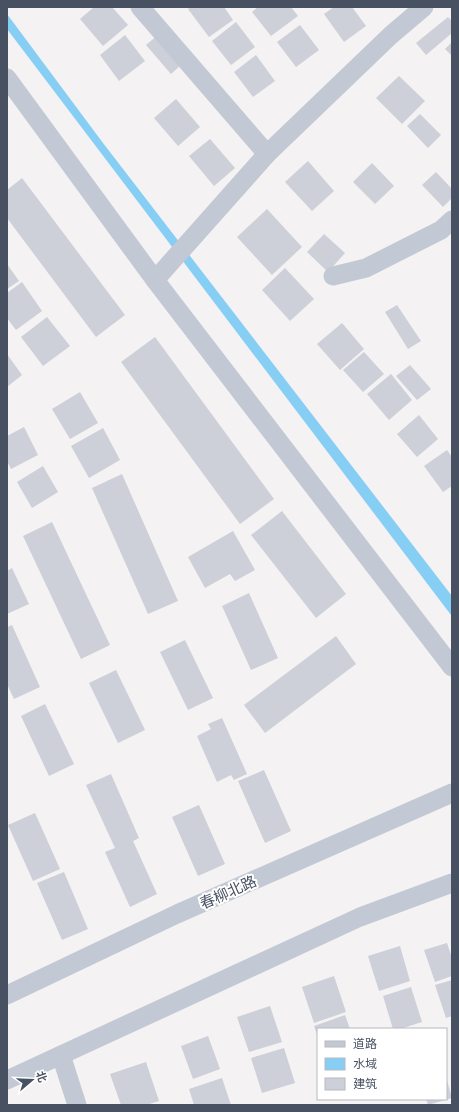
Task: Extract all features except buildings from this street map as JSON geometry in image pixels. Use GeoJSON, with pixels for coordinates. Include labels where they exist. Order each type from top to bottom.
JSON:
{"type":"FeatureCollection","features":[{"type":"Feature","properties":{"kind":"street"},"geometry":{"type":"LineString","coordinates":[[140,7],[267,154]]}},
{"type":"Feature","properties":{"kind":"street"},"geometry":{"type":"LineString","coordinates":[[159,276],[189,240],[267,154],[391,35],[424,7]]}},
{"type":"Feature","properties":{"kind":"street"},"geometry":{"type":"LineString","coordinates":[[7,78],[446,650],[452,667]]}},
{"type":"Feature","properties":{"kind":"street"},"geometry":{"type":"LineString","coordinates":[[333,276],[366,268],[441,230],[452,220]]}},
{"type":"Feature","properties":{"kind":"street","name":"春柳北路"},"geometry":{"type":"LineString","coordinates":[[7,995],[177,914],[452,793]]}},
{"type":"Feature","properties":{"kind":"street"},"geometry":{"type":"LineString","coordinates":[[7,1080],[360,917],[452,883]]}},
{"type":"Feature","properties":{"kind":"street"},"geometry":{"type":"LineString","coordinates":[[61,1056],[77,1105]]}},
{"type":"Feature","properties":{"kind":"water"},"geometry":{"type":"Polygon","coordinates":[[[7,14],[103,143],[452,596],[451,615],[7,29],[7,14]]]}}]}
